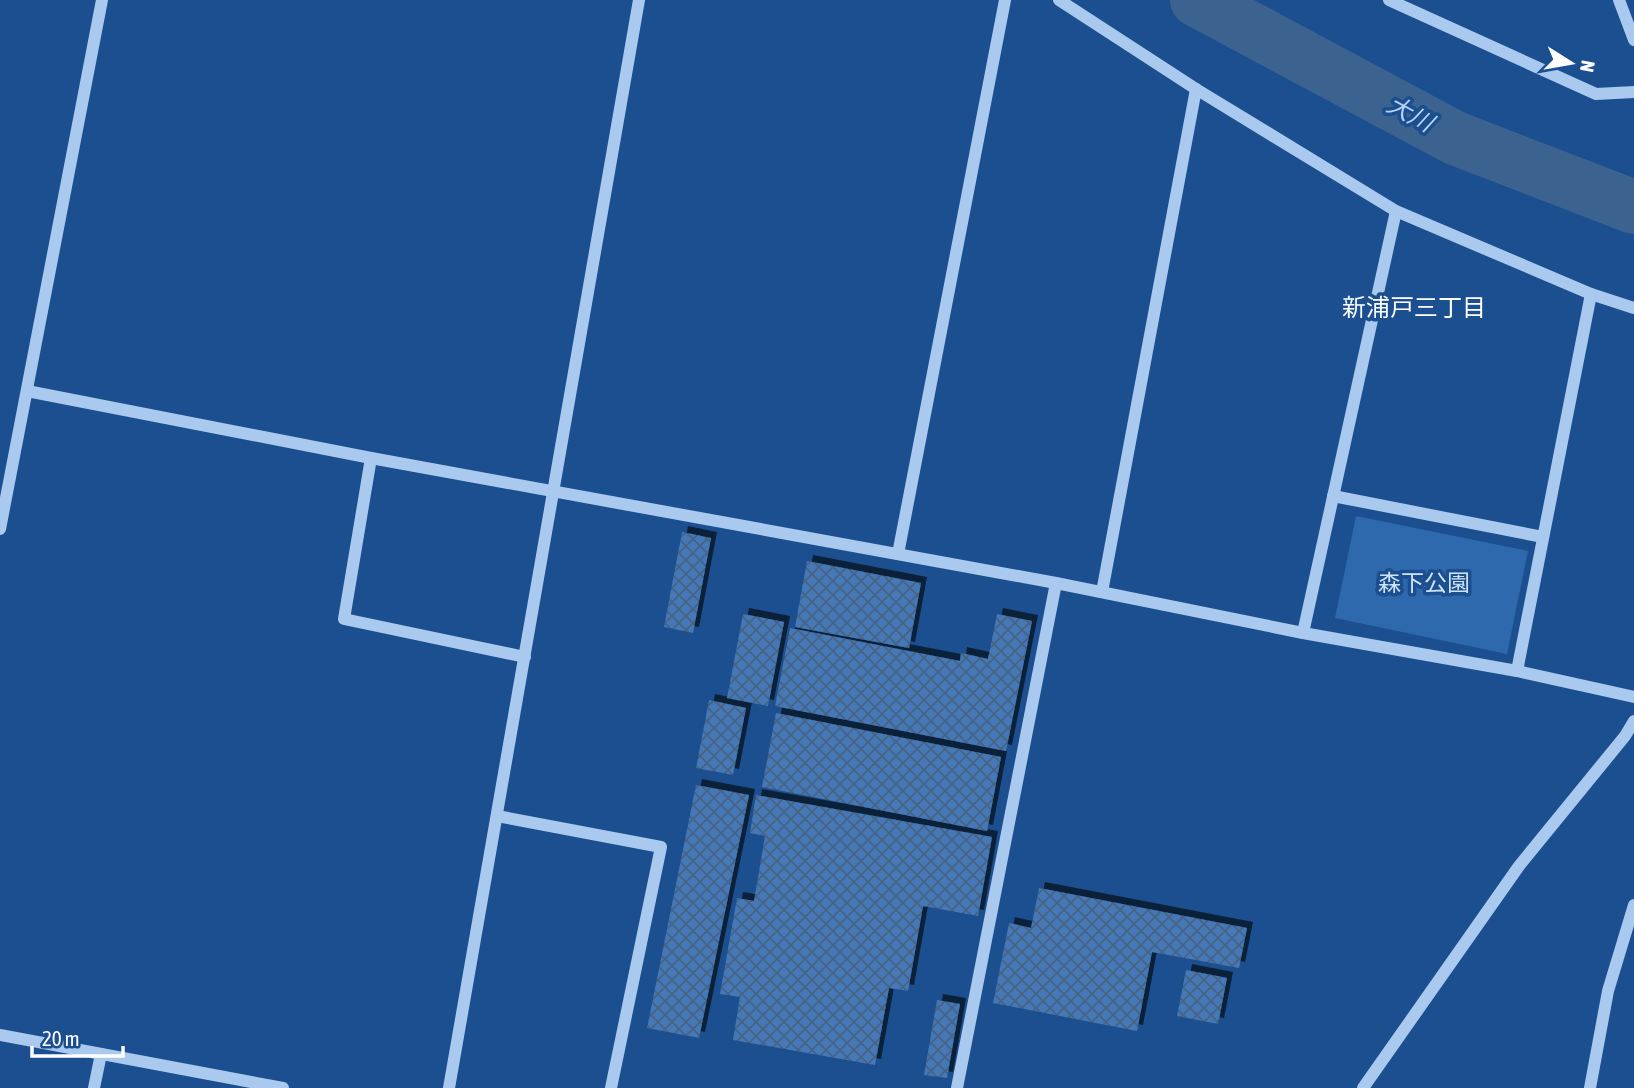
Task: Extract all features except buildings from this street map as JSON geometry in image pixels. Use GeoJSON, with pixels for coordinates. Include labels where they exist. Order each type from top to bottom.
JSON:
{"type":"FeatureCollection","features":[{"type":"Feature","properties":{"kind":"street"},"geometry":{"type":"LineString","coordinates":[[0,529],[102,0]]}},
{"type":"Feature","properties":{"kind":"street"},"geometry":{"type":"LineString","coordinates":[[449,1088],[639,0]]}},
{"type":"Feature","properties":{"kind":"street"},"geometry":{"type":"LineString","coordinates":[[898,554],[1005,0]]}},
{"type":"Feature","properties":{"kind":"street"},"geometry":{"type":"LineString","coordinates":[[1059,0],[1196,89],[1396,211],[1591,294],[1634,308]]}},
{"type":"Feature","properties":{"kind":"street"},"geometry":{"type":"LineString","coordinates":[[1389,0],[1596,93],[1634,92]]}},
{"type":"Feature","properties":{"kind":"street"},"geometry":{"type":"LineString","coordinates":[[1619,0],[1634,40]]}},
{"type":"Feature","properties":{"kind":"street"},"geometry":{"type":"LineString","coordinates":[[1102,592],[1196,89]]}},
{"type":"Feature","properties":{"kind":"street"},"geometry":{"type":"LineString","coordinates":[[1303,633],[1396,211]]}},
{"type":"Feature","properties":{"kind":"street"},"geometry":{"type":"LineString","coordinates":[[1517,671],[1591,294]]}},
{"type":"Feature","properties":{"kind":"street"},"geometry":{"type":"LineString","coordinates":[[26,391],[371,458],[1056,583],[1303,633],[1517,671],[1634,697]]}},
{"type":"Feature","properties":{"kind":"street"},"geometry":{"type":"LineString","coordinates":[[371,458],[344,619],[525,657]]}},
{"type":"Feature","properties":{"kind":"street"},"geometry":{"type":"LineString","coordinates":[[1333,496],[1544,537]]}},
{"type":"Feature","properties":{"kind":"street"},"geometry":{"type":"LineString","coordinates":[[957,1088],[1056,583]]}},
{"type":"Feature","properties":{"kind":"street"},"geometry":{"type":"LineString","coordinates":[[1363,1088],[1519,866],[1634,721]]}},
{"type":"Feature","properties":{"kind":"street"},"geometry":{"type":"LineString","coordinates":[[497,816],[661,847],[611,1088]]}},
{"type":"Feature","properties":{"kind":"street"},"geometry":{"type":"LineString","coordinates":[[1590,1088],[1608,991],[1634,905]]}},
{"type":"Feature","properties":{"kind":"street"},"geometry":{"type":"LineString","coordinates":[[0,1035],[283,1088]]}},
{"type":"Feature","properties":{"kind":"street"},"geometry":{"type":"LineString","coordinates":[[94,1088],[100,1054]]}},
{"type":"Feature","properties":{"kind":"green space","name":"森下公園"},"geometry":{"type":"Polygon","coordinates":[[[1356,516],[1528,551],[1507,654],[1335,618],[1356,516]]]}},
{"type":"Feature","properties":{"kind":"waterway","name":"大川"},"geometry":{"type":"LineString","coordinates":[[1197,0],[1455,138],[1634,207]]}},
{"type":"Feature","properties":{"kind":"district","name":"新浦戸三丁目"},"geometry":{"type":"Point","coordinates":[1414,308]}}]}
